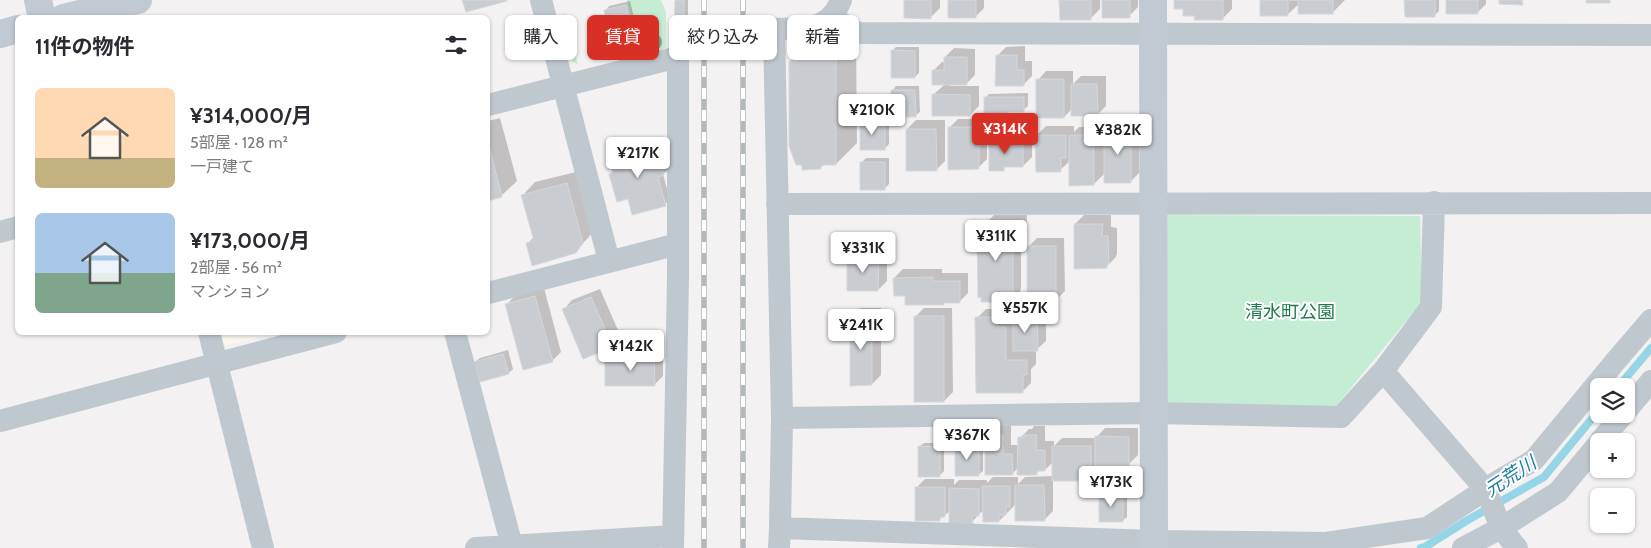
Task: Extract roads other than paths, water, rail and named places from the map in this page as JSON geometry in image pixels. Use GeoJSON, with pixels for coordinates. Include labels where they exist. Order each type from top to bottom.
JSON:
{"type":"FeatureCollection","features":[{"type":"Feature","properties":{"kind":"street"},"geometry":{"type":"LineString","coordinates":[[38,0],[41,15]]}},
{"type":"Feature","properties":{"kind":"street"},"geometry":{"type":"LineString","coordinates":[[541,0],[609,261]]}},
{"type":"Feature","properties":{"kind":"street"},"geometry":{"type":"LineString","coordinates":[[1153,0],[1152,204],[1155,545]]}},
{"type":"Feature","properties":{"kind":"street"},"geometry":{"type":"LineString","coordinates":[[81,15],[130,7]]}},
{"type":"Feature","properties":{"kind":"street"},"geometry":{"type":"LineString","coordinates":[[1651,35],[858,33],[837,9],[813,28],[774,29],[776,204],[782,418],[780,538],[1155,545],[1326,543],[1427,528],[1534,460],[1651,320]]}},
{"type":"Feature","properties":{"kind":"street"},"geometry":{"type":"LineString","coordinates":[[0,34],[15,30]]}},
{"type":"Feature","properties":{"kind":"street"},"geometry":{"type":"LineString","coordinates":[[476,548],[673,542],[678,244],[678,57],[490,104]]}},
{"type":"Feature","properties":{"kind":"street"},"geometry":{"type":"LineString","coordinates":[[782,418],[1154,413],[1341,417],[1383,371],[1431,307],[1434,202]]}},
{"type":"Feature","properties":{"kind":"street"},"geometry":{"type":"LineString","coordinates":[[776,204],[1651,203]]}},
{"type":"Feature","properties":{"kind":"street"},"geometry":{"type":"LineString","coordinates":[[0,232],[15,228]]}},
{"type":"Feature","properties":{"kind":"street"},"geometry":{"type":"LineString","coordinates":[[490,292],[678,244]]}},
{"type":"Feature","properties":{"kind":"street"},"geometry":{"type":"LineString","coordinates":[[210,335],[263,548]]}},
{"type":"Feature","properties":{"kind":"street"},"geometry":{"type":"LineString","coordinates":[[0,421],[325,335]]}},
{"type":"Feature","properties":{"kind":"street"},"geometry":{"type":"LineString","coordinates":[[456,335],[512,546]]}},
{"type":"Feature","properties":{"kind":"street"},"geometry":{"type":"LineString","coordinates":[[1383,371],[1486,490],[1501,528],[1517,548]]}},
{"type":"Feature","properties":{"kind":"street"},"geometry":{"type":"LineString","coordinates":[[1635,400],[1651,381]]}},
{"type":"Feature","properties":{"kind":"street"},"geometry":{"type":"LineString","coordinates":[[1608,433],[1616,423]]}},
{"type":"Feature","properties":{"kind":"street"},"geometry":{"type":"LineString","coordinates":[[1463,548],[1501,528],[1558,492],[1590,454]]}},
{"type":"Feature","properties":{"kind":"waterway","name":"元荒川"},"geometry":{"type":"LineString","coordinates":[[1626,378],[1651,348]]}},
{"type":"Feature","properties":{"kind":"waterway","name":"元荒川"},"geometry":{"type":"LineString","coordinates":[[1421,548],[1544,477],[1590,421]]}},
{"type":"Feature","properties":{"kind":"railway"},"geometry":{"type":"LineString","coordinates":[[704,0],[704,548]]}},
{"type":"Feature","properties":{"kind":"railway"},"geometry":{"type":"LineString","coordinates":[[743,0],[743,548]]}},
{"type":"Feature","properties":{"kind":"park label","name":"清水町公園"},"geometry":{"type":"Point","coordinates":[1290,312]}}]}
